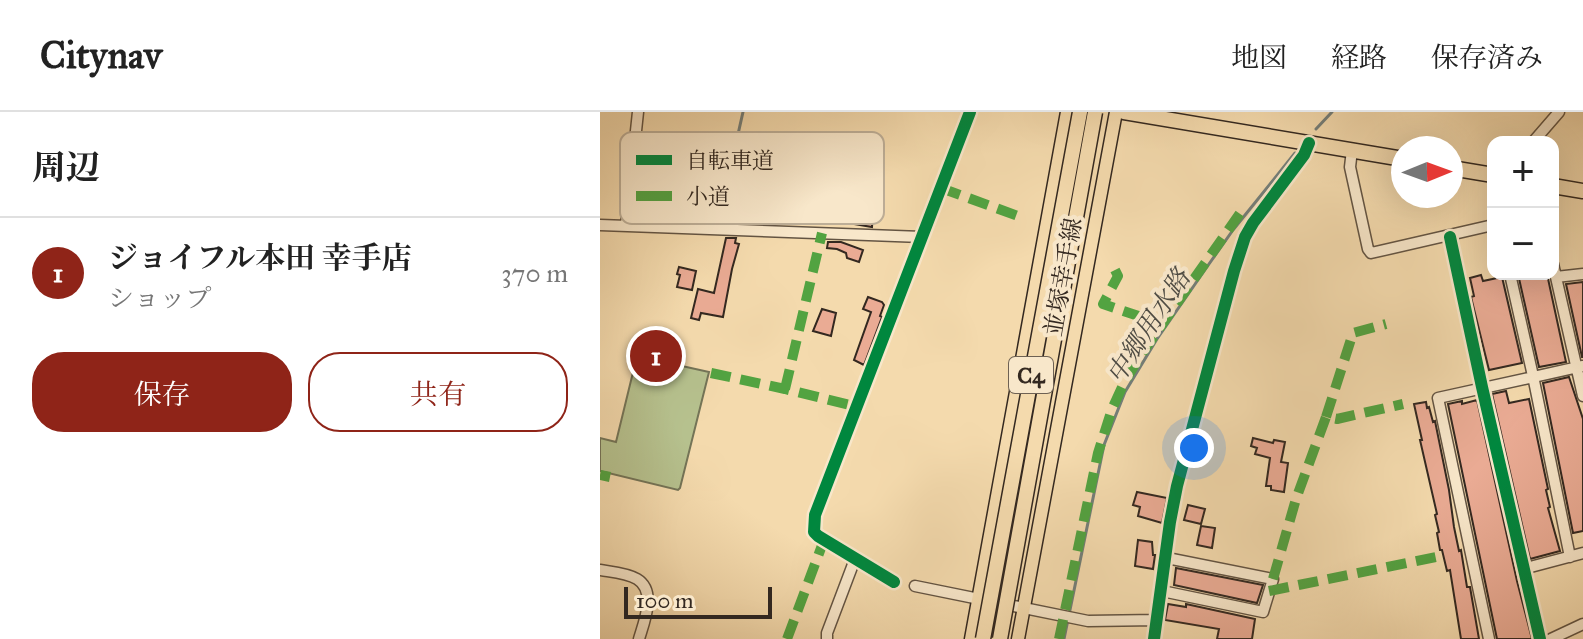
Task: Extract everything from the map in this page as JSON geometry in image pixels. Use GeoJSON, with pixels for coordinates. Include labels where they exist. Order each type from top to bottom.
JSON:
{"type":"FeatureCollection","features":[{"type":"Feature","properties":{"kind":"highway","name":"C4"},"geometry":{"type":"LineString","coordinates":[[983,639],[1080,112]]}},
{"type":"Feature","properties":{"kind":"highway","name":"C4"},"geometry":{"type":"LineString","coordinates":[[1000,639],[1095,112]]}},
{"type":"Feature","properties":{"kind":"highway"},"geometry":{"type":"LineString","coordinates":[[1124,112],[1186,117],[1391,157]]}},
{"type":"Feature","properties":{"kind":"highway"},"geometry":{"type":"LineString","coordinates":[[1463,170],[1487,174]]}},
{"type":"Feature","properties":{"kind":"highway"},"geometry":{"type":"LineString","coordinates":[[1559,187],[1583,191]]}},
{"type":"Feature","properties":{"kind":"main road","name":"並塚幸手線"},"geometry":{"type":"LineString","coordinates":[[971,639],[1067,112]]}},
{"type":"Feature","properties":{"kind":"main road"},"geometry":{"type":"LineString","coordinates":[[1048,216],[1063,178],[1077,164],[1086,117],[1103,112]]}},
{"type":"Feature","properties":{"kind":"main road","name":"並塚幸手線"},"geometry":{"type":"LineString","coordinates":[[1018,639],[1116,112]]}},
{"type":"Feature","properties":{"kind":"street"},"geometry":{"type":"LineString","coordinates":[[636,132],[638,112]]}},
{"type":"Feature","properties":{"kind":"street"},"geometry":{"type":"LineString","coordinates":[[894,582],[814,532],[815,515],[970,112]]}},
{"type":"Feature","properties":{"kind":"street"},"geometry":{"type":"LineString","coordinates":[[1538,136],[1559,112]]}},
{"type":"Feature","properties":{"kind":"street"},"geometry":{"type":"LineString","coordinates":[[1154,639],[1177,486],[1245,237],[1304,155],[1309,143]]}},
{"type":"Feature","properties":{"kind":"street"},"geometry":{"type":"LineString","coordinates":[[1352,150],[1350,167],[1371,253],[1487,227]]}},
{"type":"Feature","properties":{"kind":"street"},"geometry":{"type":"LineString","coordinates":[[600,225],[922,237]]}},
{"type":"Feature","properties":{"kind":"street"},"geometry":{"type":"LineString","coordinates":[[1450,237],[1540,639]]}},
{"type":"Feature","properties":{"kind":"street"},"geometry":{"type":"LineString","coordinates":[[1559,277],[1583,274]]}},
{"type":"Feature","properties":{"kind":"street"},"geometry":{"type":"LineString","coordinates":[[1511,280],[1570,557]]}},
{"type":"Feature","properties":{"kind":"street"},"geometry":{"type":"LineString","coordinates":[[1557,280],[1580,366],[1583,396]]}},
{"type":"Feature","properties":{"kind":"street"},"geometry":{"type":"LineString","coordinates":[[1489,639],[1438,398],[1580,366]]}},
{"type":"Feature","properties":{"kind":"street"},"geometry":{"type":"LineString","coordinates":[[1523,569],[1583,553]]}},
{"type":"Feature","properties":{"kind":"street"},"geometry":{"type":"LineString","coordinates":[[1162,591],[1263,612],[1273,579],[1167,558]]}},
{"type":"Feature","properties":{"kind":"street"},"geometry":{"type":"LineString","coordinates":[[827,639],[855,559]]}},
{"type":"Feature","properties":{"kind":"street"},"geometry":{"type":"LineString","coordinates":[[600,570],[632,577],[643,584],[647,606],[639,639]]}},
{"type":"Feature","properties":{"kind":"street"},"geometry":{"type":"LineString","coordinates":[[915,586],[1106,622],[1157,620]]}},
{"type":"Feature","properties":{"kind":"street"},"geometry":{"type":"LineString","coordinates":[[1551,639],[1583,624]]}},
{"type":"Feature","properties":{"kind":"green space"},"geometry":{"type":"Polygon","coordinates":[[[637,356],[709,372],[678,490],[600,471],[600,438],[616,442],[637,356]]]}},
{"type":"Feature","properties":{"kind":"building"},"geometry":{"type":"Polygon","coordinates":[[[726,238],[736,238],[735,243],[739,244],[723,317],[701,313],[699,320],[691,318],[698,289],[714,293],[726,238]]]}},
{"type":"Feature","properties":{"kind":"building"},"geometry":{"type":"Polygon","coordinates":[[[828,242],[841,242],[863,250],[859,262],[847,258],[846,253],[837,249],[827,248],[828,242]]]}},
{"type":"Feature","properties":{"kind":"building"},"geometry":{"type":"Polygon","coordinates":[[[679,267],[696,271],[692,290],[677,287],[679,267]]]}},
{"type":"Feature","properties":{"kind":"building"},"geometry":{"type":"Polygon","coordinates":[[[1481,275],[1483,281],[1503,280],[1522,363],[1489,370],[1471,297],[1474,296],[1470,278],[1481,275]]]}},
{"type":"Feature","properties":{"kind":"building"},"geometry":{"type":"Polygon","coordinates":[[[1519,280],[1548,280],[1566,362],[1539,367],[1519,280]]]}},
{"type":"Feature","properties":{"kind":"building"},"geometry":{"type":"Polygon","coordinates":[[[1583,282],[1583,357],[1582,357],[1566,284],[1583,282]]]}},
{"type":"Feature","properties":{"kind":"building"},"geometry":{"type":"Polygon","coordinates":[[[868,297],[884,305],[864,365],[854,360],[871,312],[863,309],[868,297]]]}},
{"type":"Feature","properties":{"kind":"building"},"geometry":{"type":"Polygon","coordinates":[[[822,309],[836,313],[831,336],[813,331],[822,309]]]}},
{"type":"Feature","properties":{"kind":"building"},"geometry":{"type":"Polygon","coordinates":[[[1569,377],[1583,419],[1583,531],[1573,533],[1543,383],[1569,377]]]}},
{"type":"Feature","properties":{"kind":"building"},"geometry":{"type":"Polygon","coordinates":[[[1506,391],[1509,403],[1529,399],[1548,489],[1548,508],[1560,551],[1530,559],[1492,394],[1506,391]]]}},
{"type":"Feature","properties":{"kind":"building"},"geometry":{"type":"Polygon","coordinates":[[[1477,400],[1532,639],[1497,639],[1448,404],[1477,400]]]}},
{"type":"Feature","properties":{"kind":"building"},"geometry":{"type":"Polygon","coordinates":[[[1426,402],[1435,421],[1479,639],[1461,639],[1450,570],[1447,571],[1440,550],[1437,514],[1414,404],[1426,402]]]}},
{"type":"Feature","properties":{"kind":"building"},"geometry":{"type":"Polygon","coordinates":[[[1253,438],[1273,443],[1274,440],[1285,442],[1281,462],[1288,463],[1284,492],[1266,486],[1270,458],[1255,454],[1257,448],[1251,446],[1253,438]]]}},
{"type":"Feature","properties":{"kind":"building"},"geometry":{"type":"Polygon","coordinates":[[[1137,492],[1167,498],[1162,523],[1138,516],[1140,507],[1133,505],[1137,492]]]}},
{"type":"Feature","properties":{"kind":"building"},"geometry":{"type":"Polygon","coordinates":[[[1188,505],[1205,509],[1201,524],[1184,520],[1188,505]]]}},
{"type":"Feature","properties":{"kind":"building"},"geometry":{"type":"Polygon","coordinates":[[[1201,526],[1215,528],[1212,548],[1197,545],[1201,526]]]}},
{"type":"Feature","properties":{"kind":"building"},"geometry":{"type":"Polygon","coordinates":[[[1138,540],[1152,542],[1155,555],[1153,569],[1135,566],[1138,540]]]}},
{"type":"Feature","properties":{"kind":"building"},"geometry":{"type":"Polygon","coordinates":[[[1176,568],[1263,585],[1257,603],[1174,585],[1176,568]]]}},
{"type":"Feature","properties":{"kind":"building"},"geometry":{"type":"Polygon","coordinates":[[[1168,604],[1186,607],[1186,604],[1255,619],[1252,639],[1217,639],[1219,629],[1165,620],[1168,604]]]}},
{"type":"Feature","properties":{"kind":"waterway"},"geometry":{"type":"LineString","coordinates":[[739,132],[743,112]]}},
{"type":"Feature","properties":{"kind":"waterway","name":"中郷用水路"},"geometry":{"type":"LineString","coordinates":[[1316,129],[1332,112]]}},
{"type":"Feature","properties":{"kind":"waterway","name":"中郷用水路"},"geometry":{"type":"LineString","coordinates":[[1064,639],[1104,445],[1125,392],[1157,339],[1233,230],[1295,153]]}},
{"type":"Feature","properties":{"kind":"marked path"},"geometry":{"type":"LineString","coordinates":[[941,188],[1018,216]]}},
{"type":"Feature","properties":{"kind":"marked path"},"geometry":{"type":"LineString","coordinates":[[1059,639],[1098,453],[1112,409],[1140,356],[1243,209]]}},
{"type":"Feature","properties":{"kind":"marked path"},"geometry":{"type":"LineString","coordinates":[[785,389],[822,233]]}},
{"type":"Feature","properties":{"kind":"marked path"},"geometry":{"type":"LineString","coordinates":[[1115,270],[1118,276],[1103,304],[1161,325]]}},
{"type":"Feature","properties":{"kind":"marked path"},"geometry":{"type":"LineString","coordinates":[[1326,417],[1353,333],[1386,324]]}},
{"type":"Feature","properties":{"kind":"marked path"},"geometry":{"type":"LineString","coordinates":[[711,373],[858,407]]}},
{"type":"Feature","properties":{"kind":"marked path"},"geometry":{"type":"LineString","coordinates":[[1273,579],[1296,499],[1326,417],[1337,419],[1403,404]]}},
{"type":"Feature","properties":{"kind":"marked path"},"geometry":{"type":"LineString","coordinates":[[600,475],[610,477]]}},
{"type":"Feature","properties":{"kind":"marked path"},"geometry":{"type":"LineString","coordinates":[[787,639],[824,540]]}},
{"type":"Feature","properties":{"kind":"marked path"},"geometry":{"type":"LineString","coordinates":[[1269,591],[1436,557]]}},
{"type":"Feature","properties":{"kind":"cycle path"},"geometry":{"type":"LineString","coordinates":[[894,582],[818,536],[814,532],[815,515],[970,112]]}},
{"type":"Feature","properties":{"kind":"cycle path"},"geometry":{"type":"LineString","coordinates":[[1154,639],[1177,486],[1234,271],[1253,223],[1304,155],[1309,143]]}},
{"type":"Feature","properties":{"kind":"cycle path"},"geometry":{"type":"LineString","coordinates":[[1450,237],[1540,639]]}},
{"type":"Feature","properties":{"kind":"place","name":"ジョイフル本田 幸手店"},"geometry":{"type":"Point","coordinates":[656,356]}}]}
